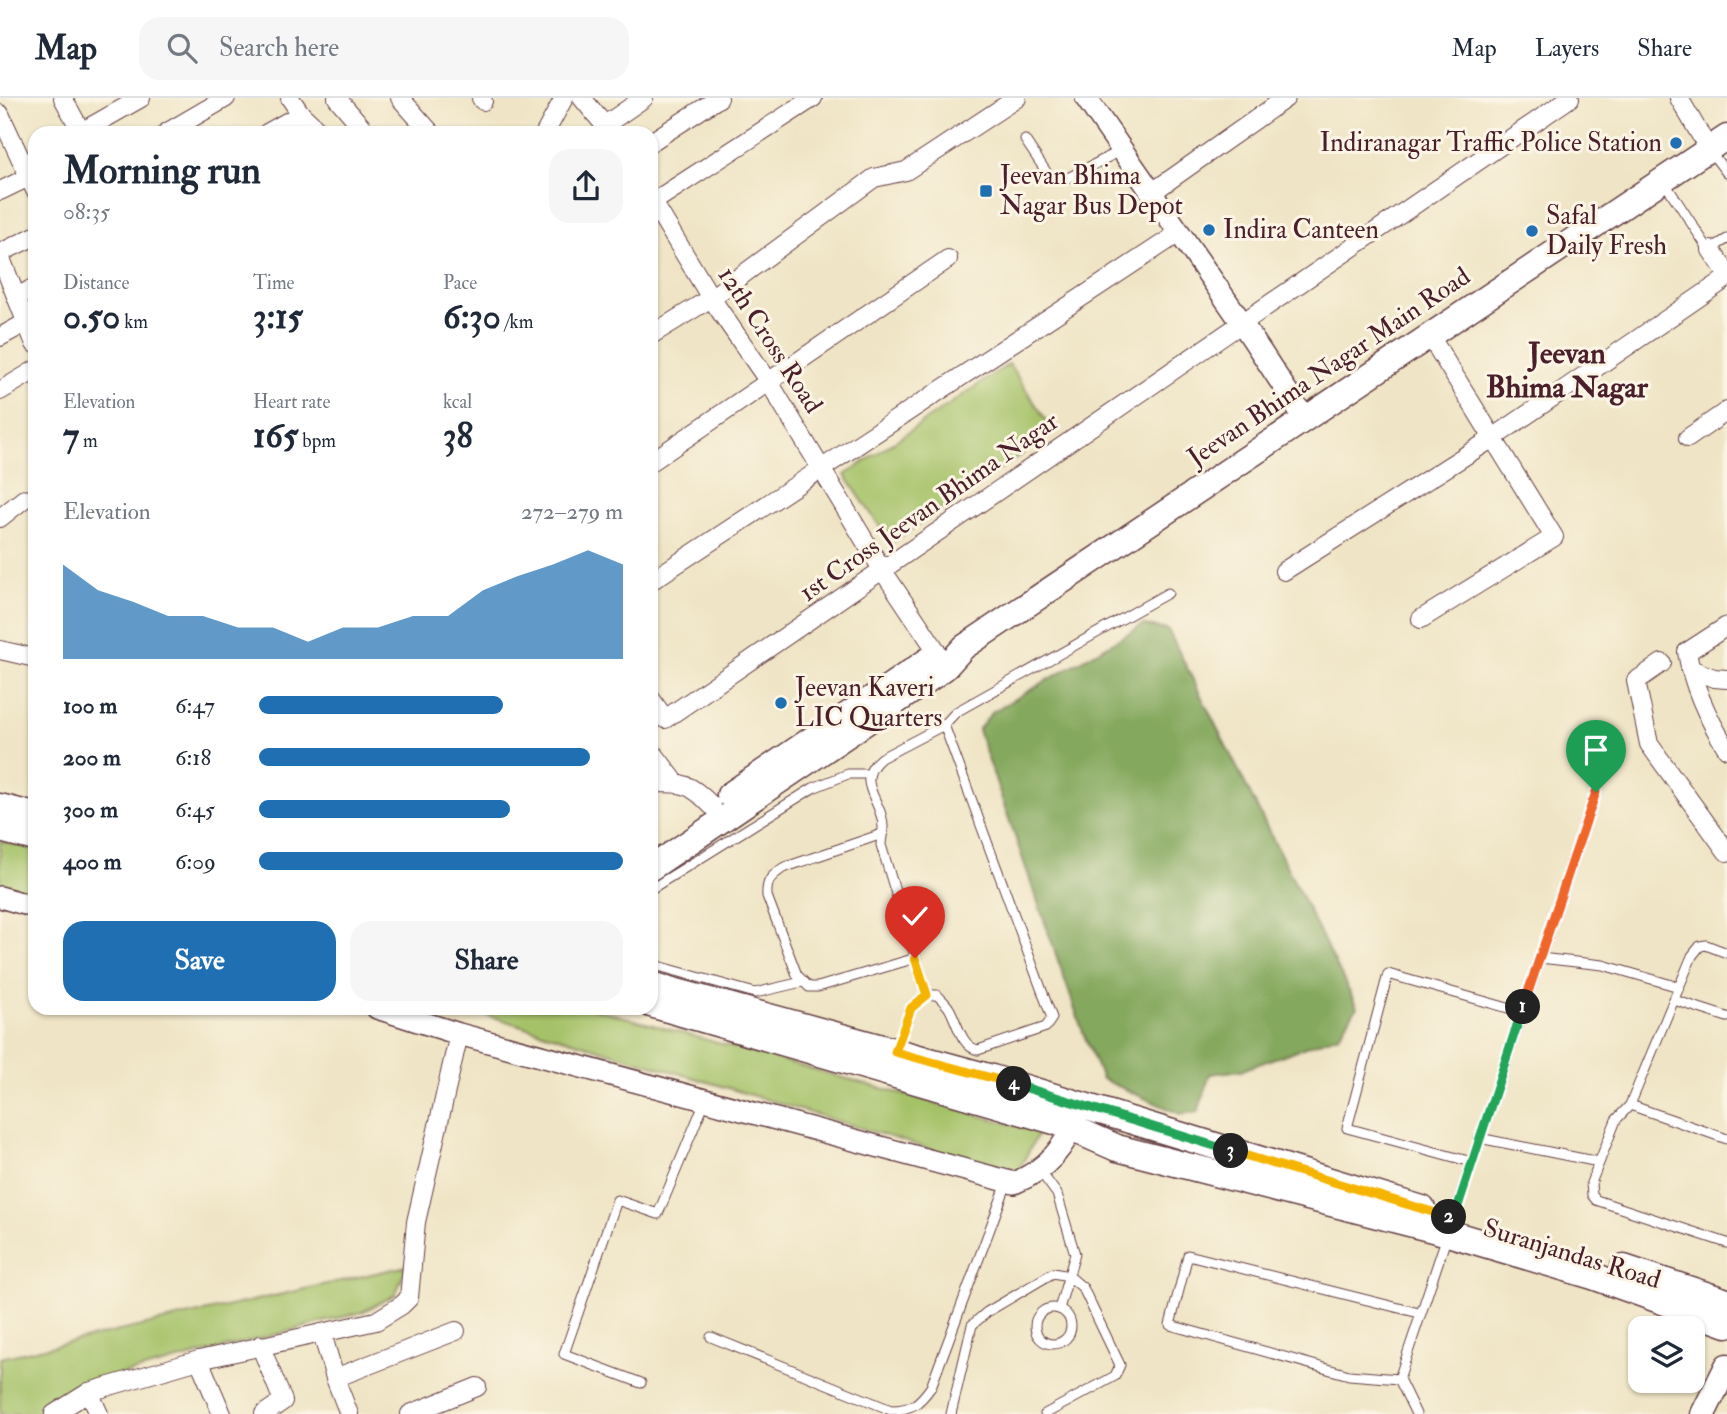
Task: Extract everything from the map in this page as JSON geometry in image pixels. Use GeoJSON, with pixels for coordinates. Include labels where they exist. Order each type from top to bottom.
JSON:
{"type":"FeatureCollection","features":[{"type":"Feature","properties":{"kind":"main road","name":"Jeevan Bhima Nagar Main Road"},"geometry":{"type":"LineString","coordinates":[[658,844],[712,806],[964,648],[1718,143]]}},
{"type":"Feature","properties":{"kind":"main road","name":"Jeevan Bhima Nagar Main Road"},"geometry":{"type":"LineString","coordinates":[[658,863],[942,661]]}},
{"type":"Feature","properties":{"kind":"main road"},"geometry":{"type":"LineString","coordinates":[[0,807],[28,815]]}},
{"type":"Feature","properties":{"kind":"main road"},"geometry":{"type":"LineString","coordinates":[[0,829],[28,836]]}},
{"type":"Feature","properties":{"kind":"main road","name":"Suranjandas Road"},"geometry":{"type":"LineString","coordinates":[[658,987],[992,1077],[1077,1117],[1117,1148],[1603,1261],[1727,1302]]}},
{"type":"Feature","properties":{"kind":"main road","name":"Suranjandas Road"},"geometry":{"type":"LineString","coordinates":[[658,1006],[1058,1122],[1077,1117]]}},
{"type":"Feature","properties":{"kind":"main road","name":"Suranjandas Road"},"geometry":{"type":"LineString","coordinates":[[1451,1226],[1727,1324]]}},
{"type":"Feature","properties":{"kind":"main road"},"geometry":{"type":"LineString","coordinates":[[1703,1414],[1727,1366]]}},
{"type":"Feature","properties":{"kind":"street"},"geometry":{"type":"LineString","coordinates":[[63,98],[79,126]]}},
{"type":"Feature","properties":{"kind":"street"},"geometry":{"type":"LineString","coordinates":[[92,126],[141,98]]}},
{"type":"Feature","properties":{"kind":"street"},"geometry":{"type":"LineString","coordinates":[[178,126],[226,98]]}},
{"type":"Feature","properties":{"kind":"street"},"geometry":{"type":"LineString","coordinates":[[290,98],[314,126]]}},
{"type":"Feature","properties":{"kind":"street"},"geometry":{"type":"LineString","coordinates":[[337,98],[361,126]]}},
{"type":"Feature","properties":{"kind":"street"},"geometry":{"type":"LineString","coordinates":[[400,98],[425,126]]}},
{"type":"Feature","properties":{"kind":"street"},"geometry":{"type":"LineString","coordinates":[[552,126],[564,98]]}},
{"type":"Feature","properties":{"kind":"street"},"geometry":{"type":"LineString","coordinates":[[582,98],[605,126]]}},
{"type":"Feature","properties":{"kind":"street"},"geometry":{"type":"LineString","coordinates":[[611,126],[644,98]]}},
{"type":"Feature","properties":{"kind":"street"},"geometry":{"type":"LineString","coordinates":[[658,137],[719,98]]}},
{"type":"Feature","properties":{"kind":"street","name":"12th Cross Road"},"geometry":{"type":"LineString","coordinates":[[658,199],[813,98]]}},
{"type":"Feature","properties":{"kind":"street"},"geometry":{"type":"LineString","coordinates":[[658,331],[711,299],[874,178],[906,171],[1017,98]]}},
{"type":"Feature","properties":{"kind":"street"},"geometry":{"type":"LineString","coordinates":[[1151,193],[1286,98]]}},
{"type":"Feature","properties":{"kind":"street","name":"1st Cross Jeevan Bhima Nagar"},"geometry":{"type":"LineString","coordinates":[[658,709],[665,719],[1570,98]]}},
{"type":"Feature","properties":{"kind":"street"},"geometry":{"type":"LineString","coordinates":[[1679,98],[1718,143]]}},
{"type":"Feature","properties":{"kind":"street"},"geometry":{"type":"LineString","coordinates":[[1089,99],[1305,419]]}},
{"type":"Feature","properties":{"kind":"street"},"geometry":{"type":"LineString","coordinates":[[0,114],[28,170]]}},
{"type":"Feature","properties":{"kind":"street"},"geometry":{"type":"LineString","coordinates":[[280,126],[301,114]]}},
{"type":"Feature","properties":{"kind":"street"},"geometry":{"type":"LineString","coordinates":[[0,191],[28,182]]}},
{"type":"Feature","properties":{"kind":"street","name":"12th Cross Road"},"geometry":{"type":"LineString","coordinates":[[658,210],[711,299],[769,382],[883,571],[942,661]]}},
{"type":"Feature","properties":{"kind":"street"},"geometry":{"type":"LineString","coordinates":[[658,576],[1179,233]]}},
{"type":"Feature","properties":{"kind":"street"},"geometry":{"type":"LineString","coordinates":[[0,337],[27,322],[0,254],[28,240]]}},
{"type":"Feature","properties":{"kind":"street"},"geometry":{"type":"LineString","coordinates":[[1711,250],[1727,273]]}},
{"type":"Feature","properties":{"kind":"street"},"geometry":{"type":"LineString","coordinates":[[658,457],[948,259]]}},
{"type":"Feature","properties":{"kind":"street"},"geometry":{"type":"LineString","coordinates":[[1284,571],[1493,438],[1727,278]]}},
{"type":"Feature","properties":{"kind":"street"},"geometry":{"type":"LineString","coordinates":[[17,297],[28,291]]}},
{"type":"Feature","properties":{"kind":"street"},"geometry":{"type":"LineString","coordinates":[[1421,619],[1554,537],[1430,336]]}},
{"type":"Feature","properties":{"kind":"street"},"geometry":{"type":"LineString","coordinates":[[0,391],[28,374]]}},
{"type":"Feature","properties":{"kind":"street"},"geometry":{"type":"LineString","coordinates":[[1688,438],[1727,411]]}},
{"type":"Feature","properties":{"kind":"street"},"geometry":{"type":"LineString","coordinates":[[0,518],[24,499]]}},
{"type":"Feature","properties":{"kind":"street"},"geometry":{"type":"LineString","coordinates":[[1689,661],[1727,626]]}},
{"type":"Feature","properties":{"kind":"street"},"geometry":{"type":"LineString","coordinates":[[0,650],[28,656]]}},
{"type":"Feature","properties":{"kind":"street"},"geometry":{"type":"LineString","coordinates":[[1689,661],[1714,678],[1727,679]]}},
{"type":"Feature","properties":{"kind":"street"},"geometry":{"type":"LineString","coordinates":[[1689,661],[1709,721],[1727,748]]}},
{"type":"Feature","properties":{"kind":"street"},"geometry":{"type":"LineString","coordinates":[[1662,663],[1636,681],[1649,744],[1727,852]]}},
{"type":"Feature","properties":{"kind":"street"},"geometry":{"type":"LineString","coordinates":[[658,759],[677,783]]}},
{"type":"Feature","properties":{"kind":"street"},"geometry":{"type":"LineString","coordinates":[[658,783],[677,783],[696,789],[712,806]]}},
{"type":"Feature","properties":{"kind":"street"},"geometry":{"type":"LineString","coordinates":[[0,897],[28,905]]}},
{"type":"Feature","properties":{"kind":"street"},"geometry":{"type":"LineString","coordinates":[[399,1015],[459,1034],[1014,1183],[1040,1171],[1070,1135],[1077,1117]]}},
{"type":"Feature","properties":{"kind":"street"},"geometry":{"type":"LineString","coordinates":[[54,1414],[89,1392],[199,1360],[376,1321],[402,1305],[409,1297],[416,1222],[459,1034]]}},
{"type":"Feature","properties":{"kind":"street"},"geometry":{"type":"LineString","coordinates":[[335,1378],[456,1331]]}},
{"type":"Feature","properties":{"kind":"street"},"geometry":{"type":"LineString","coordinates":[[322,1333],[349,1414]]}},
{"type":"Feature","properties":{"kind":"street"},"geometry":{"type":"LineString","coordinates":[[260,1345],[283,1401],[264,1414]]}},
{"type":"Feature","properties":{"kind":"street"},"geometry":{"type":"LineString","coordinates":[[199,1360],[222,1414]]}},
{"type":"Feature","properties":{"kind":"street"},"geometry":{"type":"LineString","coordinates":[[410,1414],[477,1387]]}},
{"type":"Feature","properties":{"kind":"street"},"geometry":{"type":"LineString","coordinates":[[89,1392],[99,1414]]}},
{"type":"Feature","properties":{"kind":"lane"},"geometry":{"type":"LineString","coordinates":[[1025,139],[1049,177],[1066,178],[1122,150]]}},
{"type":"Feature","properties":{"kind":"lane"},"geometry":{"type":"LineString","coordinates":[[1718,143],[1727,173]]}},
{"type":"Feature","properties":{"kind":"lane"},"geometry":{"type":"LineString","coordinates":[[1662,178],[1711,250],[1727,239]]}},
{"type":"Feature","properties":{"kind":"lane"},"geometry":{"type":"LineString","coordinates":[[927,995],[881,845],[883,827],[869,785],[873,764],[944,725],[956,712],[1168,593]]}},
{"type":"Feature","properties":{"kind":"lane"},"geometry":{"type":"LineString","coordinates":[[895,1052],[911,1008],[927,995],[937,995],[949,1007],[966,1043],[972,1049],[978,1050],[1046,1027],[1052,1018],[944,725]]}},
{"type":"Feature","properties":{"kind":"lane"},"geometry":{"type":"LineString","coordinates":[[658,885],[813,788],[848,774],[869,774]]}},
{"type":"Feature","properties":{"kind":"lane"},"geometry":{"type":"LineString","coordinates":[[1416,1414],[1399,1379],[1596,792]]}},
{"type":"Feature","properties":{"kind":"lane"},"geometry":{"type":"LineString","coordinates":[[882,834],[793,864],[773,875],[766,884],[767,896],[797,975],[809,987],[818,987],[915,958]]}},
{"type":"Feature","properties":{"kind":"lane"},"geometry":{"type":"LineString","coordinates":[[1727,953],[1706,945],[1700,946],[1692,956],[1630,1105],[1616,1120],[1591,1183],[1592,1195],[1596,1200],[1727,1243]]}},
{"type":"Feature","properties":{"kind":"lane"},"geometry":{"type":"LineString","coordinates":[[1540,958],[1603,965],[1679,987]]}},
{"type":"Feature","properties":{"kind":"lane"},"geometry":{"type":"LineString","coordinates":[[658,966],[755,993],[802,982]]}},
{"type":"Feature","properties":{"kind":"lane"},"geometry":{"type":"LineString","coordinates":[[1472,1162],[1347,1128],[1388,974],[1522,1012]]}},
{"type":"Feature","properties":{"kind":"lane"},"geometry":{"type":"LineString","coordinates":[[1674,1000],[1727,1017]]}},
{"type":"Feature","properties":{"kind":"lane"},"geometry":{"type":"LineString","coordinates":[[641,1383],[564,1354],[617,1200],[658,1214],[705,1101]]}},
{"type":"Feature","properties":{"kind":"lane"},"geometry":{"type":"LineString","coordinates":[[1630,1105],[1727,1139]]}},
{"type":"Feature","properties":{"kind":"lane"},"geometry":{"type":"LineString","coordinates":[[1479,1138],[1599,1163]]}},
{"type":"Feature","properties":{"kind":"lane"},"geometry":{"type":"LineString","coordinates":[[1040,1171],[1058,1194],[1075,1254],[1059,1309]]}},
{"type":"Feature","properties":{"kind":"lane"},"geometry":{"type":"LineString","coordinates":[[712,1337],[891,1410],[905,1410],[916,1405],[931,1387],[1008,1181]]}},
{"type":"Feature","properties":{"kind":"lane"},"geometry":{"type":"LineString","coordinates":[[1399,1379],[1349,1375],[1170,1325],[1188,1255],[1419,1313]]}},
{"type":"Feature","properties":{"kind":"lane"},"geometry":{"type":"LineString","coordinates":[[951,1414],[972,1325],[987,1312],[1053,1273],[1069,1276],[1083,1288],[1120,1365],[1115,1376],[1045,1414]]}},
{"type":"Feature","properties":{"kind":"lane"},"geometry":{"type":"LineString","coordinates":[[1046,1309],[1059,1309],[1069,1317],[1069,1335],[1059,1343],[1047,1344],[1037,1336],[1037,1317],[1046,1309]]}},
{"type":"Feature","properties":{"kind":"green space"},"geometry":{"type":"Polygon","coordinates":[[[1009,364],[1054,432],[891,543],[845,475],[1009,364]]]}},
{"type":"Feature","properties":{"kind":"green space"},"geometry":{"type":"Polygon","coordinates":[[[1143,625],[1168,630],[1357,1007],[1339,1035],[1242,1070],[1210,1074],[1198,1112],[1180,1114],[1102,1079],[1084,1035],[978,730],[992,712],[1143,625]]]}},
{"type":"Feature","properties":{"kind":"green space"},"geometry":{"type":"Polygon","coordinates":[[[0,841],[28,848],[28,892],[0,884],[0,841]]]}},
{"type":"Feature","properties":{"kind":"green space"},"geometry":{"type":"Polygon","coordinates":[[[486,1015],[617,1015],[1039,1132],[1016,1175],[486,1015]]]}},
{"type":"Feature","properties":{"kind":"green space"},"geometry":{"type":"Polygon","coordinates":[[[407,1266],[395,1295],[362,1312],[82,1385],[39,1414],[0,1414],[0,1358],[407,1266]]]}},
{"type":"Feature","properties":{"kind":"place","name":"Indiranagar Traffic Police Station"},"geometry":{"type":"Point","coordinates":[1676,143]}},
{"type":"Feature","properties":{"kind":"place","name":"Jeevan Bhima Nagar Bus Depot"},"geometry":{"type":"Point","coordinates":[986,191]}},
{"type":"Feature","properties":{"kind":"place","name":"Indira Canteen"},"geometry":{"type":"Point","coordinates":[1209,230]}},
{"type":"Feature","properties":{"kind":"place","name":"Safal Daily Fresh"},"geometry":{"type":"Point","coordinates":[1532,231]}},
{"type":"Feature","properties":{"kind":"place","name":"Jeevan Kaveri LIC Quarters"},"geometry":{"type":"Point","coordinates":[781,703]}},
{"type":"Feature","properties":{"kind":"district","name":"Jeevan Bhima Nagar"},"geometry":{"type":"Point","coordinates":[1567,370]}},
{"type":"Feature","properties":{"kind":"route"},"geometry":{"type":"LineString","coordinates":[[915,958],[927,995],[911,1008],[895,1052],[992,1077],[1454,1218],[1596,792]]}}]}
